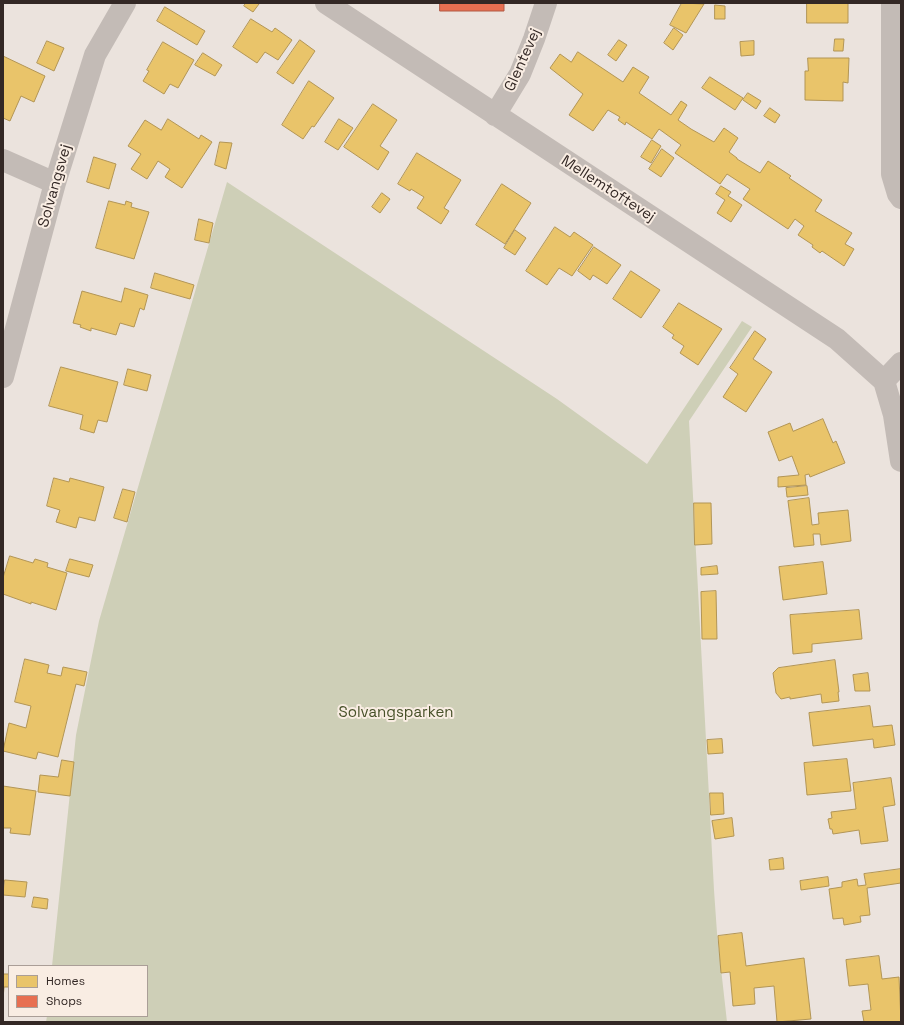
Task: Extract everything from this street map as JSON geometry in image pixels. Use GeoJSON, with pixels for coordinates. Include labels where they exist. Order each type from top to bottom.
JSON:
{"type":"FeatureCollection","features":[{"type":"Feature","properties":{"kind":"street","name":"Solvangsvej"},"geometry":{"type":"LineString","coordinates":[[3,376],[55,183],[95,55],[124,3]]}},
{"type":"Feature","properties":{"kind":"street","name":"Mellemtoftevej"},"geometry":{"type":"LineString","coordinates":[[326,3],[837,339],[884,381]]}},
{"type":"Feature","properties":{"kind":"street","name":"Glentevej"},"geometry":{"type":"LineString","coordinates":[[495,115],[520,74],[546,3]]}},
{"type":"Feature","properties":{"kind":"street"},"geometry":{"type":"LineString","coordinates":[[892,3],[892,174],[898,194],[901,198]]}},
{"type":"Feature","properties":{"kind":"street"},"geometry":{"type":"LineString","coordinates":[[3,160],[55,183]]}},
{"type":"Feature","properties":{"kind":"street"},"geometry":{"type":"LineString","coordinates":[[901,363],[884,381],[894,415],[901,461]]}},
{"type":"Feature","properties":{"kind":"green space","name":"Solvangsparken"},"geometry":{"type":"Polygon","coordinates":[[[227,182],[557,399],[647,464],[742,321],[752,327],[689,421],[714,890],[717,933],[727,1022],[46,1022],[47,1017],[148,1017],[148,965],[52,965],[76,735],[99,621],[227,182]]]}},
{"type":"Feature","properties":{"kind":"building: Homes"},"geometry":{"type":"Polygon","coordinates":[[[246,3],[259,4],[253,12],[244,6],[246,3]]]}},
{"type":"Feature","properties":{"kind":"building: Homes"},"geometry":{"type":"Polygon","coordinates":[[[682,3],[704,4],[686,33],[670,25],[682,3]]]}},
{"type":"Feature","properties":{"kind":"building: Homes"},"geometry":{"type":"Polygon","coordinates":[[[807,3],[848,3],[848,23],[807,23],[807,3]]]}},
{"type":"Feature","properties":{"kind":"building: Homes"},"geometry":{"type":"Polygon","coordinates":[[[715,5],[725,6],[725,19],[715,19],[715,5]]]}},
{"type":"Feature","properties":{"kind":"building: Homes"},"geometry":{"type":"Polygon","coordinates":[[[165,7],[205,31],[197,45],[157,21],[165,7]]]}},
{"type":"Feature","properties":{"kind":"building: Homes"},"geometry":{"type":"Polygon","coordinates":[[[251,19],[272,32],[275,28],[292,40],[278,60],[265,52],[257,63],[233,47],[251,19]]]}},
{"type":"Feature","properties":{"kind":"building: Homes"},"geometry":{"type":"Polygon","coordinates":[[[674,28],[683,35],[673,50],[664,43],[674,28]]]}},
{"type":"Feature","properties":{"kind":"building: Homes"},"geometry":{"type":"Polygon","coordinates":[[[835,39],[844,39],[843,51],[834,51],[835,39]]]}},
{"type":"Feature","properties":{"kind":"building: Homes"},"geometry":{"type":"Polygon","coordinates":[[[300,40],[315,51],[293,84],[277,73],[300,40]]]}},
{"type":"Feature","properties":{"kind":"building: Homes"},"geometry":{"type":"Polygon","coordinates":[[[619,40],[627,45],[616,61],[608,55],[619,40]]]}},
{"type":"Feature","properties":{"kind":"building: Homes"},"geometry":{"type":"Polygon","coordinates":[[[47,41],[64,48],[54,71],[37,63],[47,41]]]}},
{"type":"Feature","properties":{"kind":"building: Homes"},"geometry":{"type":"Polygon","coordinates":[[[754,41],[754,55],[741,56],[740,42],[754,41]]]}},
{"type":"Feature","properties":{"kind":"building: Homes"},"geometry":{"type":"Polygon","coordinates":[[[163,42],[194,60],[178,88],[170,84],[164,94],[143,81],[149,71],[147,70],[163,42]]]}},
{"type":"Feature","properties":{"kind":"building: Homes"},"geometry":{"type":"Polygon","coordinates":[[[578,52],[623,82],[633,67],[649,77],[639,93],[671,115],[681,101],[687,105],[678,120],[714,142],[724,128],[738,138],[729,152],[737,159],[760,173],[768,161],[791,176],[789,178],[822,200],[815,211],[852,233],[845,244],[854,249],[844,266],[822,251],[820,253],[812,247],[813,245],[798,235],[804,226],[795,219],[788,229],[743,199],[750,189],[727,174],[720,184],[675,153],[681,145],[659,129],[652,139],[626,122],[625,125],[618,120],[620,117],[608,110],[593,131],[569,115],[583,94],[550,68],[560,54],[571,62],[578,52]]]}},
{"type":"Feature","properties":{"kind":"building: Homes"},"geometry":{"type":"Polygon","coordinates":[[[203,53],[222,65],[215,76],[195,65],[203,53]]]}},
{"type":"Feature","properties":{"kind":"building: Homes"},"geometry":{"type":"Polygon","coordinates":[[[3,56],[45,76],[34,102],[21,96],[10,121],[3,118],[3,56]]]}},
{"type":"Feature","properties":{"kind":"building: Homes"},"geometry":{"type":"Polygon","coordinates":[[[808,58],[849,58],[848,83],[843,82],[843,101],[805,100],[805,71],[808,71],[808,58]]]}},
{"type":"Feature","properties":{"kind":"building: Homes"},"geometry":{"type":"Polygon","coordinates":[[[710,77],[743,98],[735,110],[702,88],[710,77]]]}},
{"type":"Feature","properties":{"kind":"building: Homes"},"geometry":{"type":"Polygon","coordinates":[[[309,81],[334,98],[314,127],[312,126],[303,139],[282,125],[309,81]]]}},
{"type":"Feature","properties":{"kind":"building: Homes"},"geometry":{"type":"Polygon","coordinates":[[[748,93],[761,101],[756,109],[743,100],[748,93]]]}},
{"type":"Feature","properties":{"kind":"building: Homes"},"geometry":{"type":"Polygon","coordinates":[[[373,104],[397,120],[380,146],[389,152],[378,170],[344,147],[373,104]]]}},
{"type":"Feature","properties":{"kind":"building: Homes"},"geometry":{"type":"Polygon","coordinates":[[[770,108],[780,115],[775,123],[764,116],[770,108]]]}},
{"type":"Feature","properties":{"kind":"building: Homes"},"geometry":{"type":"Polygon","coordinates":[[[168,119],[199,139],[201,135],[212,142],[182,188],[165,177],[170,169],[158,161],[147,179],[131,169],[141,154],[128,146],[145,120],[161,130],[168,119]]]}},
{"type":"Feature","properties":{"kind":"building: Homes"},"geometry":{"type":"Polygon","coordinates":[[[339,119],[353,128],[338,150],[325,142],[339,119]]]}},
{"type":"Feature","properties":{"kind":"building: Homes"},"geometry":{"type":"Polygon","coordinates":[[[652,140],[661,146],[651,163],[641,157],[652,140]]]}},
{"type":"Feature","properties":{"kind":"building: Homes"},"geometry":{"type":"Polygon","coordinates":[[[220,142],[232,143],[226,169],[215,165],[220,142]]]}},
{"type":"Feature","properties":{"kind":"building: Homes"},"geometry":{"type":"Polygon","coordinates":[[[662,149],[674,158],[661,177],[649,169],[662,149]]]}},
{"type":"Feature","properties":{"kind":"building: Homes"},"geometry":{"type":"Polygon","coordinates":[[[417,153],[461,180],[444,208],[449,211],[441,224],[417,208],[424,197],[411,189],[410,191],[398,184],[417,153]]]}},
{"type":"Feature","properties":{"kind":"building: Homes"},"geometry":{"type":"Polygon","coordinates":[[[94,157],[116,164],[109,189],[87,182],[94,157]]]}},
{"type":"Feature","properties":{"kind":"building: Homes"},"geometry":{"type":"Polygon","coordinates":[[[502,184],[531,203],[505,244],[476,225],[502,184]]]}},
{"type":"Feature","properties":{"kind":"building: Homes"},"geometry":{"type":"Polygon","coordinates":[[[721,186],[731,192],[728,196],[742,205],[731,222],[717,213],[725,200],[716,194],[721,186]]]}},
{"type":"Feature","properties":{"kind":"building: Homes"},"geometry":{"type":"Polygon","coordinates":[[[382,193],[390,199],[380,213],[372,207],[382,193]]]}},
{"type":"Feature","properties":{"kind":"building: Homes"},"geometry":{"type":"Polygon","coordinates":[[[109,201],[125,205],[126,201],[132,203],[131,207],[149,212],[134,259],[96,248],[109,201]]]}},
{"type":"Feature","properties":{"kind":"building: Homes"},"geometry":{"type":"Polygon","coordinates":[[[199,219],[213,223],[209,243],[195,240],[199,219]]]}},
{"type":"Feature","properties":{"kind":"building: Homes"},"geometry":{"type":"Polygon","coordinates":[[[555,227],[570,237],[574,232],[593,245],[572,276],[559,268],[547,285],[526,271],[555,227]]]}},
{"type":"Feature","properties":{"kind":"building: Homes"},"geometry":{"type":"Polygon","coordinates":[[[515,230],[526,238],[515,255],[504,248],[515,230]]]}},
{"type":"Feature","properties":{"kind":"building: Homes"},"geometry":{"type":"Polygon","coordinates":[[[594,247],[621,265],[607,284],[593,275],[590,280],[578,271],[594,247]]]}},
{"type":"Feature","properties":{"kind":"building: Homes"},"geometry":{"type":"Polygon","coordinates":[[[631,271],[660,290],[641,318],[613,299],[631,271]]]}},
{"type":"Feature","properties":{"kind":"building: Homes"},"geometry":{"type":"Polygon","coordinates":[[[155,273],[194,285],[190,299],[151,288],[155,273]]]}},
{"type":"Feature","properties":{"kind":"building: Homes"},"geometry":{"type":"Polygon","coordinates":[[[125,288],[148,295],[144,310],[140,308],[134,327],[120,323],[116,335],[91,328],[91,331],[80,327],[81,325],[73,323],[82,291],[121,302],[125,288]]]}},
{"type":"Feature","properties":{"kind":"building: Homes"},"geometry":{"type":"Polygon","coordinates":[[[679,303],[722,329],[698,365],[680,353],[684,346],[672,338],[674,335],[663,327],[679,303]]]}},
{"type":"Feature","properties":{"kind":"building: Homes"},"geometry":{"type":"Polygon","coordinates":[[[755,331],[766,339],[753,359],[772,372],[746,412],[723,397],[738,374],[730,368],[755,331]]]}},
{"type":"Feature","properties":{"kind":"building: Homes"},"geometry":{"type":"Polygon","coordinates":[[[61,367],[118,382],[107,422],[98,420],[94,433],[80,429],[83,415],[49,406],[61,367]]]}},
{"type":"Feature","properties":{"kind":"building: Homes"},"geometry":{"type":"Polygon","coordinates":[[[128,369],[151,375],[147,391],[124,385],[128,369]]]}},
{"type":"Feature","properties":{"kind":"building: Homes"},"geometry":{"type":"Polygon","coordinates":[[[823,419],[833,443],[836,441],[845,463],[810,477],[809,474],[805,475],[806,485],[778,487],[778,477],[799,475],[792,456],[779,461],[768,432],[790,423],[793,431],[823,419]]]}},
{"type":"Feature","properties":{"kind":"building: Homes"},"geometry":{"type":"Polygon","coordinates":[[[54,478],[69,482],[70,478],[104,487],[95,521],[79,517],[76,528],[56,522],[60,510],[47,506],[54,478]]]}},
{"type":"Feature","properties":{"kind":"building: Homes"},"geometry":{"type":"Polygon","coordinates":[[[807,486],[808,495],[787,497],[786,488],[807,486]]]}},
{"type":"Feature","properties":{"kind":"building: Homes"},"geometry":{"type":"Polygon","coordinates":[[[123,489],[135,492],[127,522],[114,518],[123,489]]]}},
{"type":"Feature","properties":{"kind":"building: Homes"},"geometry":{"type":"Polygon","coordinates":[[[809,498],[812,525],[819,524],[818,513],[848,510],[851,541],[821,545],[820,534],[813,534],[814,545],[794,547],[788,501],[809,498]]]}},
{"type":"Feature","properties":{"kind":"building: Homes"},"geometry":{"type":"Polygon","coordinates":[[[694,503],[711,503],[712,544],[695,545],[694,503]]]}},
{"type":"Feature","properties":{"kind":"building: Homes"},"geometry":{"type":"Polygon","coordinates":[[[10,556],[33,563],[35,559],[48,563],[47,567],[67,573],[56,610],[31,602],[31,604],[3,594],[3,578],[10,556]]]}},
{"type":"Feature","properties":{"kind":"building: Homes"},"geometry":{"type":"Polygon","coordinates":[[[70,559],[93,565],[89,577],[66,571],[70,559]]]}},
{"type":"Feature","properties":{"kind":"building: Homes"},"geometry":{"type":"Polygon","coordinates":[[[823,562],[827,594],[783,600],[779,567],[823,562]]]}},
{"type":"Feature","properties":{"kind":"building: Homes"},"geometry":{"type":"Polygon","coordinates":[[[717,566],[718,574],[701,575],[701,568],[717,566]]]}},
{"type":"Feature","properties":{"kind":"building: Homes"},"geometry":{"type":"Polygon","coordinates":[[[716,591],[717,639],[702,639],[701,592],[716,591]]]}},
{"type":"Feature","properties":{"kind":"building: Homes"},"geometry":{"type":"Polygon","coordinates":[[[859,610],[862,639],[812,644],[812,652],[793,654],[790,615],[859,610]]]}},
{"type":"Feature","properties":{"kind":"building: Homes"},"geometry":{"type":"Polygon","coordinates":[[[25,659],[49,665],[47,673],[61,676],[63,667],[87,672],[84,686],[76,684],[58,757],[38,752],[36,759],[3,751],[9,723],[26,728],[31,706],[15,702],[25,659]]]}},
{"type":"Feature","properties":{"kind":"building: Homes"},"geometry":{"type":"Polygon","coordinates":[[[835,660],[839,701],[822,703],[821,694],[781,699],[776,693],[773,673],[778,668],[835,660]]]}},
{"type":"Feature","properties":{"kind":"building: Homes"},"geometry":{"type":"Polygon","coordinates":[[[868,673],[870,691],[855,691],[853,675],[868,673]]]}},
{"type":"Feature","properties":{"kind":"building: Homes"},"geometry":{"type":"Polygon","coordinates":[[[870,706],[873,727],[892,725],[895,745],[874,748],[873,739],[813,746],[809,713],[870,706]]]}},
{"type":"Feature","properties":{"kind":"building: Homes"},"geometry":{"type":"Polygon","coordinates":[[[722,739],[723,753],[708,754],[707,740],[722,739]]]}},
{"type":"Feature","properties":{"kind":"building: Homes"},"geometry":{"type":"Polygon","coordinates":[[[847,759],[851,791],[807,795],[804,763],[847,759]]]}},
{"type":"Feature","properties":{"kind":"building: Homes"},"geometry":{"type":"Polygon","coordinates":[[[62,760],[74,762],[70,796],[38,792],[40,775],[58,777],[62,760]]]}},
{"type":"Feature","properties":{"kind":"building: Homes"},"geometry":{"type":"Polygon","coordinates":[[[891,778],[895,805],[883,807],[888,841],[861,844],[859,830],[833,834],[832,829],[830,829],[828,819],[832,818],[831,812],[856,809],[853,783],[891,778]]]}},
{"type":"Feature","properties":{"kind":"building: Homes"},"geometry":{"type":"Polygon","coordinates":[[[3,786],[36,791],[30,835],[10,833],[11,828],[3,828],[3,786]]]}},
{"type":"Feature","properties":{"kind":"building: Homes"},"geometry":{"type":"Polygon","coordinates":[[[710,793],[723,793],[724,814],[711,815],[710,793]]]}},
{"type":"Feature","properties":{"kind":"building: Homes"},"geometry":{"type":"Polygon","coordinates":[[[732,818],[734,836],[715,839],[712,821],[732,818]]]}},
{"type":"Feature","properties":{"kind":"building: Homes"},"geometry":{"type":"Polygon","coordinates":[[[783,858],[784,869],[770,870],[769,860],[783,858]]]}},
{"type":"Feature","properties":{"kind":"building: Homes"},"geometry":{"type":"Polygon","coordinates":[[[901,869],[901,883],[867,888],[870,915],[860,916],[861,922],[844,925],[843,918],[833,919],[829,889],[842,887],[842,882],[857,879],[858,886],[866,885],[864,874],[901,869]]]}},
{"type":"Feature","properties":{"kind":"building: Homes"},"geometry":{"type":"Polygon","coordinates":[[[828,877],[829,886],[801,890],[800,881],[828,877]]]}},
{"type":"Feature","properties":{"kind":"building: Homes"},"geometry":{"type":"Polygon","coordinates":[[[5,880],[27,882],[25,897],[3,895],[5,880]]]}},
{"type":"Feature","properties":{"kind":"building: Homes"},"geometry":{"type":"Polygon","coordinates":[[[34,897],[48,899],[47,909],[32,907],[34,897]]]}},
{"type":"Feature","properties":{"kind":"building: Homes"},"geometry":{"type":"Polygon","coordinates":[[[742,933],[746,966],[804,958],[811,1019],[777,1022],[774,986],[754,988],[755,1004],[733,1006],[730,972],[721,973],[718,936],[742,933]]]}},
{"type":"Feature","properties":{"kind":"building: Homes"},"geometry":{"type":"Polygon","coordinates":[[[879,956],[882,979],[899,977],[901,1022],[864,1022],[862,1011],[871,1010],[868,984],[849,986],[846,960],[879,956]]]}},
{"type":"Feature","properties":{"kind":"building: Homes"},"geometry":{"type":"Polygon","coordinates":[[[3,974],[8,974],[8,987],[4,987],[3,999],[3,974]]]}},
{"type":"Feature","properties":{"kind":"building: Shops"},"geometry":{"type":"Polygon","coordinates":[[[440,3],[504,3],[504,11],[440,11],[440,3]]]}}]}
